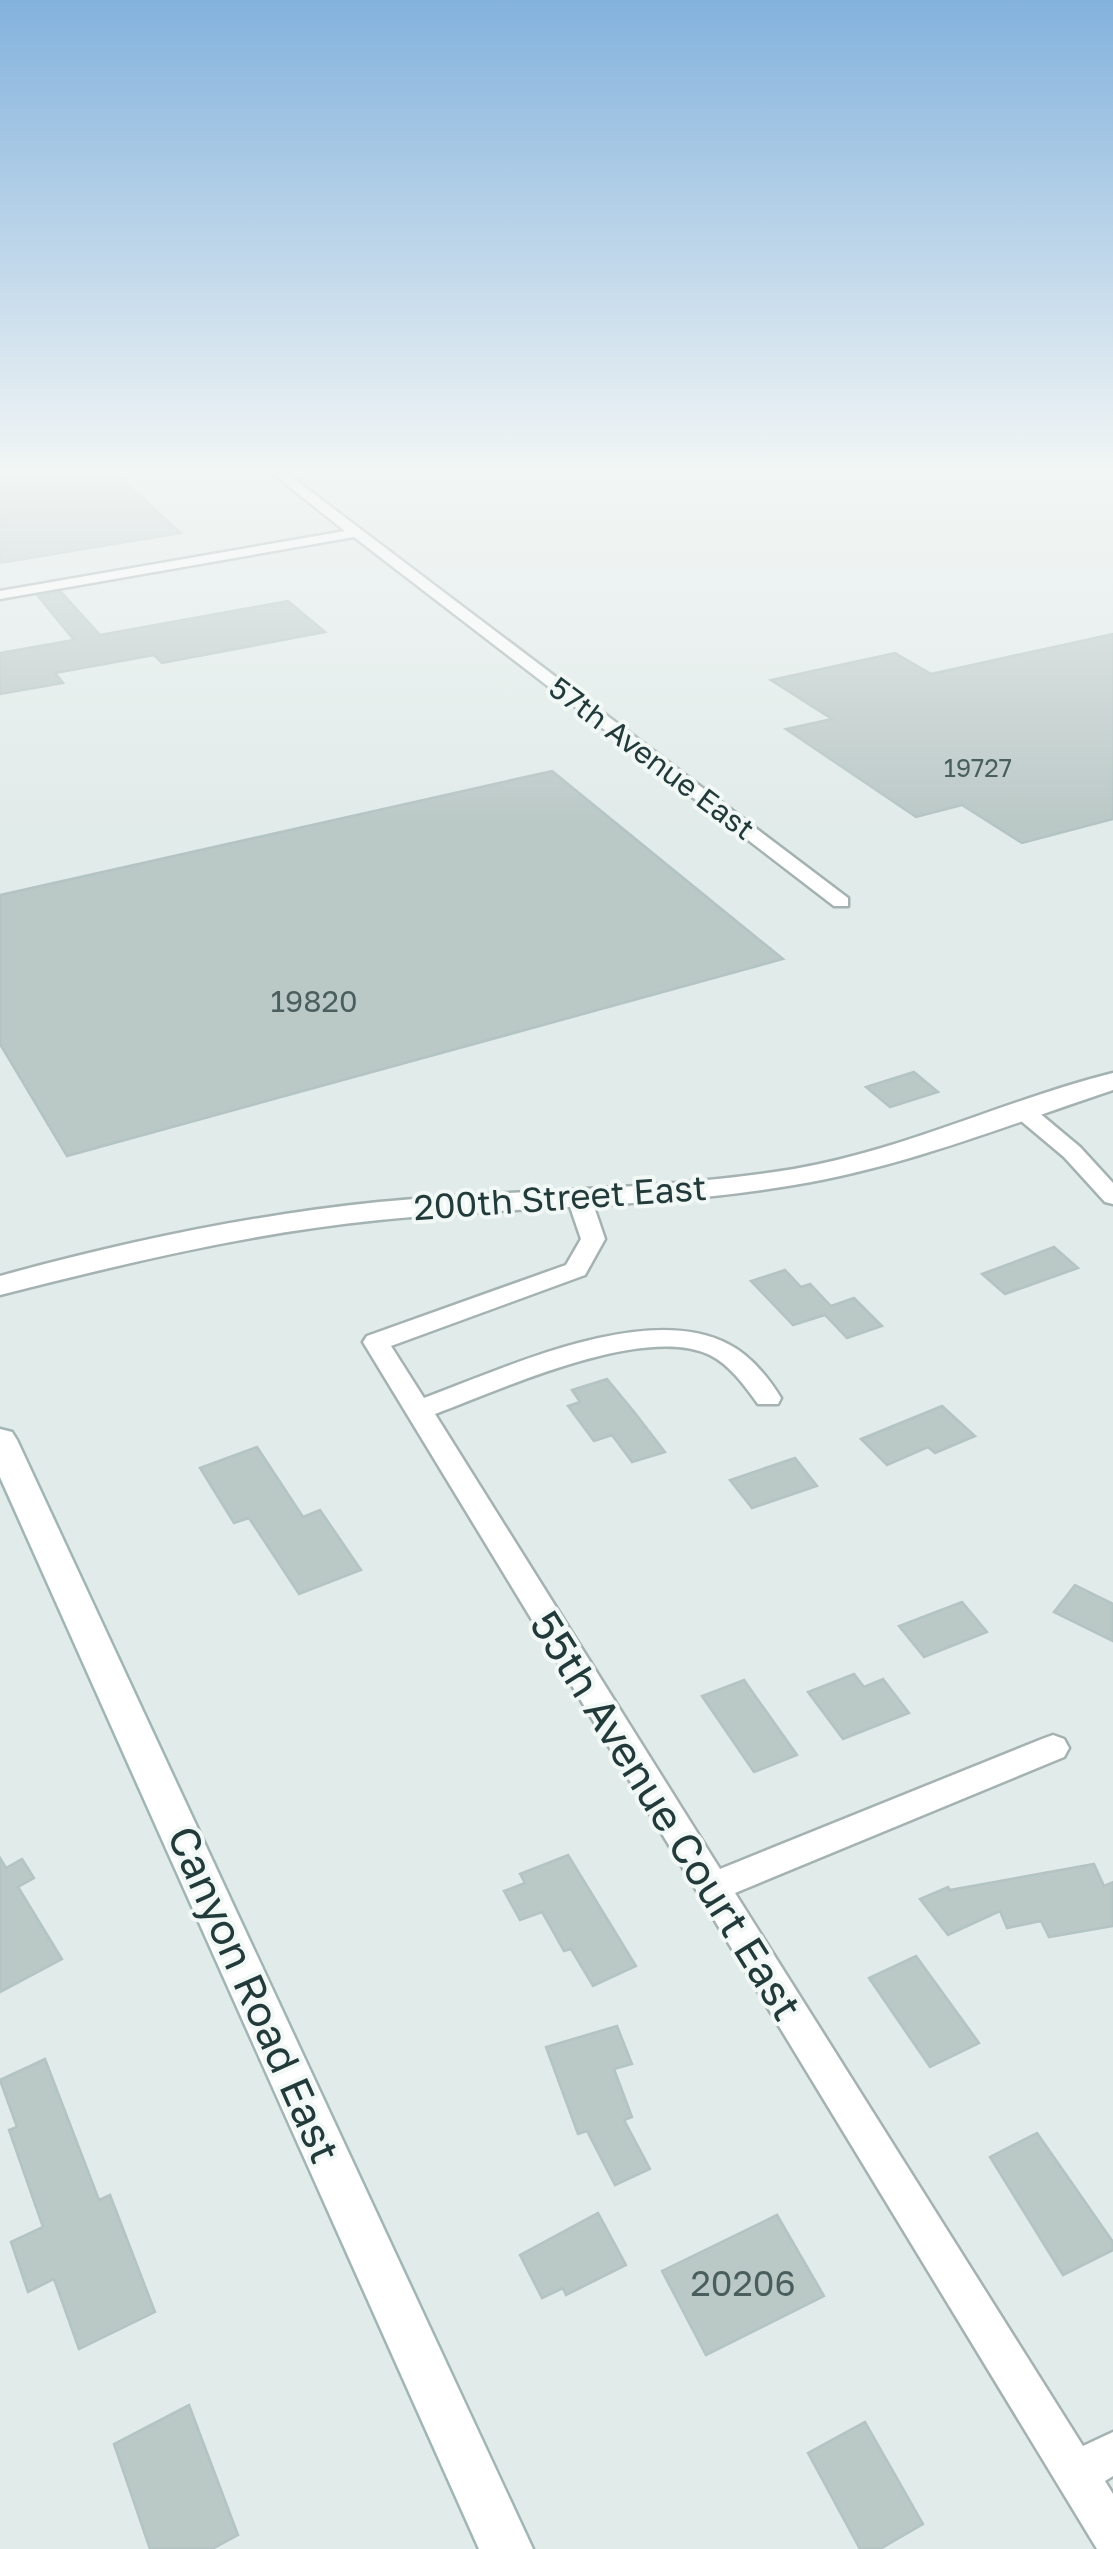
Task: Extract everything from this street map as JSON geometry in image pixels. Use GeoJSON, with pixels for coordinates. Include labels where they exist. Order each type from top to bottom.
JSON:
{"type":"FeatureCollection","features":[{"type":"Feature","properties":{"kind":"street"},"geometry":{"type":"LineString","coordinates":[[0,595],[40,588]]}},
{"type":"Feature","properties":{"kind":"street","name":"57th Avenue East"},"geometry":{"type":"LineString","coordinates":[[428,588],[841,902]]}},
{"type":"Feature","properties":{"kind":"street","name":"200th Street East"},"geometry":{"type":"LineString","coordinates":[[0,1286],[204,1236],[377,1211],[579,1198],[796,1177],[905,1148],[1113,1080]]}},
{"type":"Feature","properties":{"kind":"street"},"geometry":{"type":"LineString","coordinates":[[1023,1111],[1072,1152],[1113,1198]]}},
{"type":"Feature","properties":{"kind":"street","name":"55th Avenue Court East"},"geometry":{"type":"LineString","coordinates":[[579,1198],[593,1239],[576,1270],[376,1342],[514,1570],[714,1886],[1094,2463],[1113,2534]]}},
{"type":"Feature","properties":{"kind":"street"},"geometry":{"type":"LineString","coordinates":[[420,1410],[600,1346],[645,1340],[715,1347],[754,1380],[768,1398]]}},
{"type":"Feature","properties":{"kind":"street","name":"Canyon Road East"},"geometry":{"type":"LineString","coordinates":[[0,1440],[506,2549]]}},
{"type":"Feature","properties":{"kind":"street"},"geometry":{"type":"LineString","coordinates":[[714,1886],[1053,1748]]}},
{"type":"Feature","properties":{"kind":"building"},"geometry":{"type":"Polygon","coordinates":[[[61,592],[100,635],[288,601],[325,632],[162,663],[154,655],[55,673],[63,683],[0,694],[0,653],[74,640],[38,596],[61,592]]]}},
{"type":"Feature","properties":{"kind":"building"},"geometry":{"type":"Polygon","coordinates":[[[1113,634],[1113,819],[1022,843],[962,805],[916,817],[786,729],[832,719],[771,680],[895,653],[931,674],[1113,634]]]}},
{"type":"Feature","properties":{"kind":"building"},"geometry":{"type":"Polygon","coordinates":[[[552,771],[783,959],[67,1156],[0,1044],[0,895],[552,771]]]}},
{"type":"Feature","properties":{"kind":"building"},"geometry":{"type":"Polygon","coordinates":[[[914,1072],[938,1092],[890,1107],[866,1087],[914,1072]]]}},
{"type":"Feature","properties":{"kind":"building"},"geometry":{"type":"Polygon","coordinates":[[[1054,1247],[1078,1268],[1005,1294],[982,1274],[1054,1247]]]}},
{"type":"Feature","properties":{"kind":"building"},"geometry":{"type":"Polygon","coordinates":[[[785,1270],[801,1287],[810,1284],[831,1306],[854,1298],[882,1326],[847,1338],[825,1315],[793,1325],[751,1281],[785,1270]]]}},
{"type":"Feature","properties":{"kind":"building"},"geometry":{"type":"Polygon","coordinates":[[[607,1379],[665,1452],[632,1462],[612,1435],[594,1441],[568,1406],[580,1402],[572,1390],[607,1379]]]}},
{"type":"Feature","properties":{"kind":"building"},"geometry":{"type":"Polygon","coordinates":[[[942,1406],[975,1436],[935,1453],[928,1447],[887,1465],[861,1439],[942,1406]]]}},
{"type":"Feature","properties":{"kind":"building"},"geometry":{"type":"Polygon","coordinates":[[[257,1447],[303,1517],[320,1510],[361,1570],[299,1594],[249,1518],[234,1523],[200,1468],[257,1447]]]}},
{"type":"Feature","properties":{"kind":"building"},"geometry":{"type":"Polygon","coordinates":[[[795,1458],[817,1486],[752,1508],[730,1480],[795,1458]]]}},
{"type":"Feature","properties":{"kind":"building"},"geometry":{"type":"Polygon","coordinates":[[[1075,1585],[1113,1604],[1113,1641],[1054,1612],[1075,1585]]]}},
{"type":"Feature","properties":{"kind":"building"},"geometry":{"type":"Polygon","coordinates":[[[962,1602],[987,1632],[924,1657],[899,1626],[962,1602]]]}},
{"type":"Feature","properties":{"kind":"building"},"geometry":{"type":"Polygon","coordinates":[[[854,1674],[864,1687],[883,1679],[909,1713],[843,1739],[808,1692],[854,1674]]]}},
{"type":"Feature","properties":{"kind":"building"},"geometry":{"type":"Polygon","coordinates":[[[744,1680],[797,1755],[754,1772],[702,1696],[744,1680]]]}},
{"type":"Feature","properties":{"kind":"building"},"geometry":{"type":"Polygon","coordinates":[[[568,1855],[636,1966],[593,1986],[571,1949],[564,1951],[542,1912],[520,1920],[504,1891],[525,1883],[520,1874],[568,1855]]]}},
{"type":"Feature","properties":{"kind":"building"},"geometry":{"type":"Polygon","coordinates":[[[0,1858],[6,1868],[22,1859],[34,1878],[18,1887],[62,1959],[0,1992],[0,1858]]]}},
{"type":"Feature","properties":{"kind":"building"},"geometry":{"type":"Polygon","coordinates":[[[1094,1864],[1104,1886],[1113,1882],[1113,1926],[1049,1937],[1041,1921],[1007,1928],[1000,1911],[948,1935],[920,1899],[948,1887],[950,1890],[1094,1864]]]}},
{"type":"Feature","properties":{"kind":"building"},"geometry":{"type":"Polygon","coordinates":[[[916,1956],[979,2043],[930,2067],[869,1978],[916,1956]]]}},
{"type":"Feature","properties":{"kind":"building"},"geometry":{"type":"Polygon","coordinates":[[[617,2026],[632,2064],[614,2069],[632,2117],[624,2120],[650,2169],[615,2185],[587,2131],[578,2134],[546,2047],[617,2026]]]}},
{"type":"Feature","properties":{"kind":"building"},"geometry":{"type":"Polygon","coordinates":[[[45,2059],[99,2200],[110,2195],[155,2312],[79,2349],[54,2279],[28,2292],[11,2242],[43,2227],[9,2130],[17,2127],[0,2080],[45,2059]]]}},
{"type":"Feature","properties":{"kind":"building"},"geometry":{"type":"Polygon","coordinates":[[[1037,2133],[1113,2242],[1113,2250],[1063,2275],[990,2157],[1037,2133]]]}},
{"type":"Feature","properties":{"kind":"building"},"geometry":{"type":"Polygon","coordinates":[[[598,2213],[626,2265],[566,2295],[563,2288],[542,2298],[520,2255],[598,2213]]]}},
{"type":"Feature","properties":{"kind":"building"},"geometry":{"type":"Polygon","coordinates":[[[777,2215],[824,2296],[706,2355],[662,2271],[777,2215]]]}},
{"type":"Feature","properties":{"kind":"building"},"geometry":{"type":"Polygon","coordinates":[[[189,2405],[238,2535],[212,2549],[150,2549],[114,2444],[189,2405]]]}},
{"type":"Feature","properties":{"kind":"building"},"geometry":{"type":"Polygon","coordinates":[[[865,2422],[923,2524],[880,2549],[860,2549],[808,2453],[865,2422]]]}}]}
